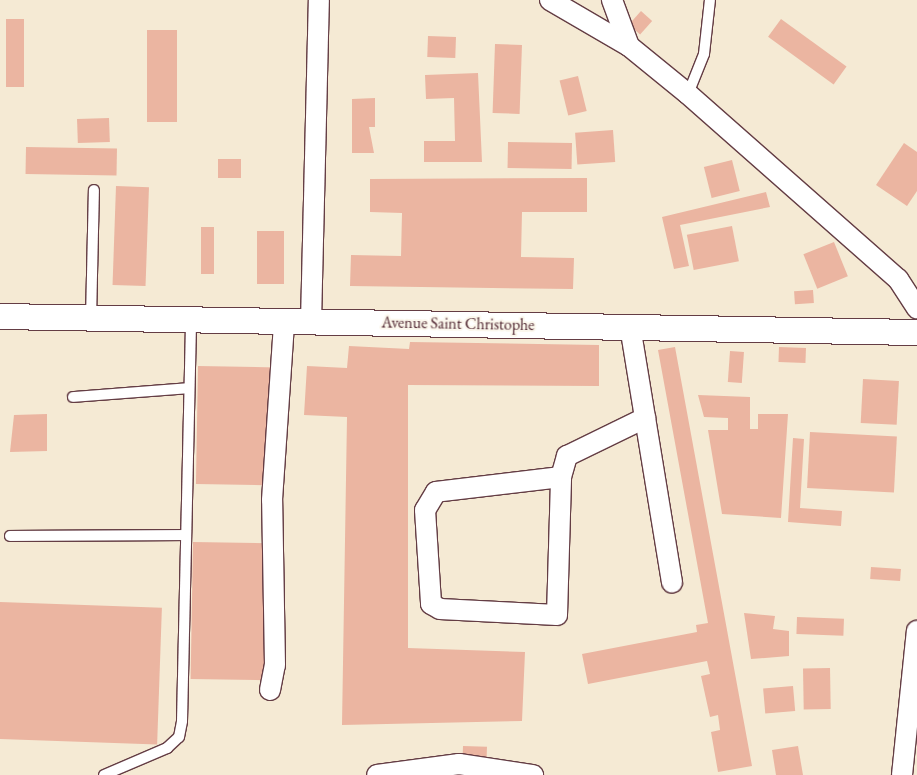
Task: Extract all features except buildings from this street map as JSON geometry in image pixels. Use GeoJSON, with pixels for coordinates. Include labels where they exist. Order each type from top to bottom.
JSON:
{"type":"FeatureCollection","features":[{"type":"Feature","properties":{"kind":"street"},"geometry":{"type":"LineString","coordinates":[[311,322],[319,0]]}},
{"type":"Feature","properties":{"kind":"street"},"geometry":{"type":"LineString","coordinates":[[550,0],[629,46],[688,94],[898,279],[917,320]]}},
{"type":"Feature","properties":{"kind":"street"},"geometry":{"type":"LineString","coordinates":[[612,0],[629,46]]}},
{"type":"Feature","properties":{"kind":"street","name":"Avenue Saint Christophe"},"geometry":{"type":"LineString","coordinates":[[0,316],[191,321],[630,326],[917,320]]}},
{"type":"Feature","properties":{"kind":"street"},"geometry":{"type":"LineString","coordinates":[[270,690],[275,664],[272,500],[284,322]]}},
{"type":"Feature","properties":{"kind":"street"},"geometry":{"type":"LineString","coordinates":[[630,326],[672,583]]}},
{"type":"Feature","properties":{"kind":"street"},"geometry":{"type":"LineString","coordinates":[[561,477],[436,492],[425,510],[431,604],[440,609],[557,615],[561,477],[567,456],[645,418]]}},
{"type":"Feature","properties":{"kind":"street"},"geometry":{"type":"LineString","coordinates":[[902,775],[917,631]]}},
{"type":"Feature","properties":{"kind":"street"},"geometry":{"type":"LineString","coordinates":[[377,775],[459,764],[533,775]]}},
{"type":"Feature","properties":{"kind":"lane"},"geometry":{"type":"LineString","coordinates":[[688,94],[704,54],[710,0]]}},
{"type":"Feature","properties":{"kind":"lane"},"geometry":{"type":"LineString","coordinates":[[91,318],[94,190]]}},
{"type":"Feature","properties":{"kind":"lane"},"geometry":{"type":"LineString","coordinates":[[104,775],[153,758],[179,737],[191,321]]}},
{"type":"Feature","properties":{"kind":"lane"},"geometry":{"type":"LineString","coordinates":[[73,397],[189,388]]}},
{"type":"Feature","properties":{"kind":"lane"},"geometry":{"type":"LineString","coordinates":[[10,536],[186,535]]}}]}
